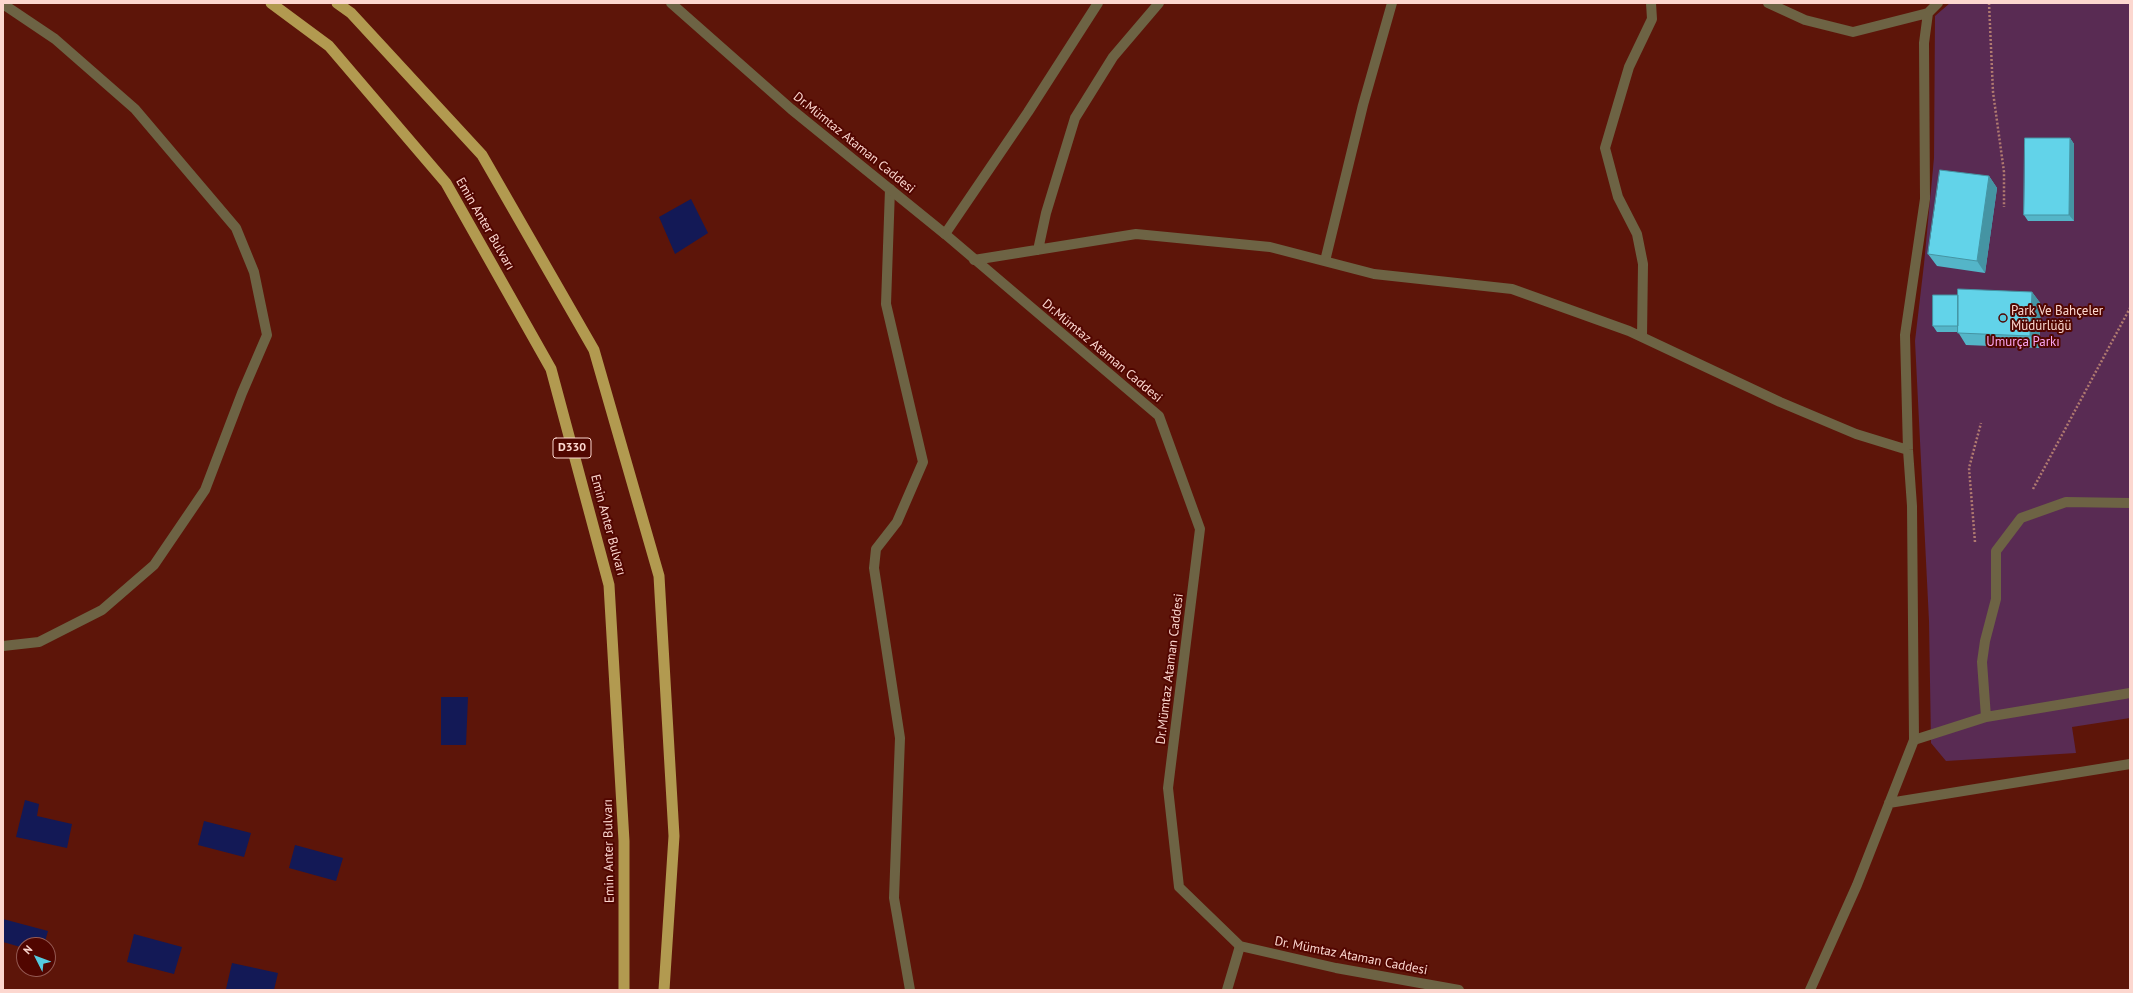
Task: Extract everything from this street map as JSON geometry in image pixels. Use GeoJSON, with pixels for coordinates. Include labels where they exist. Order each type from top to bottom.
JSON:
{"type":"FeatureCollection","features":[{"type":"Feature","properties":{"kind":"highway","name":"Emin Anter Bulvarı"},"geometry":{"type":"LineString","coordinates":[[271,3],[329,46],[446,183],[551,370],[609,585],[624,841],[624,990]]}},
{"type":"Feature","properties":{"kind":"highway"},"geometry":{"type":"LineString","coordinates":[[337,3],[350,13],[482,155],[594,350],[659,576],[674,836],[664,990]]}},
{"type":"Feature","properties":{"kind":"street","name":"Dr.Mümtaz Ataman Caddesi"},"geometry":{"type":"LineString","coordinates":[[671,3],[791,109],[945,234],[1159,416],[1200,528],[1168,788],[1179,887],[1240,946]]}},
{"type":"Feature","properties":{"kind":"street"},"geometry":{"type":"LineString","coordinates":[[945,234],[1028,112],[1098,3]]}},
{"type":"Feature","properties":{"kind":"street"},"geometry":{"type":"LineString","coordinates":[[1038,250],[1046,213],[1075,118],[1113,57],[1159,3]]}},
{"type":"Feature","properties":{"kind":"street"},"geometry":{"type":"LineString","coordinates":[[1325,261],[1363,105],[1392,3]]}},
{"type":"Feature","properties":{"kind":"street"},"geometry":{"type":"LineString","coordinates":[[1642,337],[1643,264],[1637,234],[1618,197],[1605,148],[1629,67],[1652,19],[1651,3]]}},
{"type":"Feature","properties":{"kind":"street"},"geometry":{"type":"LineString","coordinates":[[1768,3],[1805,20],[1852,32],[1928,13],[1938,3]]}},
{"type":"Feature","properties":{"kind":"street"},"geometry":{"type":"LineString","coordinates":[[3,4],[55,39],[135,108],[236,228],[254,272],[267,336],[242,393],[205,490],[154,565],[102,610],[39,642],[3,646]]}},
{"type":"Feature","properties":{"kind":"street"},"geometry":{"type":"LineString","coordinates":[[1810,990],[1857,885],[1914,740],[1912,506],[1908,450],[1905,335],[1925,199],[1924,43],[1928,13]]}},
{"type":"Feature","properties":{"kind":"street"},"geometry":{"type":"LineString","coordinates":[[890,189],[886,304],[924,462],[897,522],[876,549],[874,568],[900,738],[894,898],[910,990]]}},
{"type":"Feature","properties":{"kind":"street"},"geometry":{"type":"LineString","coordinates":[[974,260],[1136,234],[1270,247],[1374,274],[1512,289],[1642,337],[1780,402],[1856,434],[1908,450]]}},
{"type":"Feature","properties":{"kind":"street"},"geometry":{"type":"LineString","coordinates":[[1986,717],[1982,662],[1985,641],[1996,599],[1996,551],[2021,518],[2059,504],[2066,502],[2130,503]]}},
{"type":"Feature","properties":{"kind":"street"},"geometry":{"type":"LineString","coordinates":[[1914,740],[1986,717],[2130,693]]}},
{"type":"Feature","properties":{"kind":"street"},"geometry":{"type":"LineString","coordinates":[[1889,803],[2130,764]]}},
{"type":"Feature","properties":{"kind":"street"},"geometry":{"type":"LineString","coordinates":[[1227,990],[1240,946]]}},
{"type":"Feature","properties":{"kind":"street","name":"Dr. Mümtaz Ataman Caddesi"},"geometry":{"type":"LineString","coordinates":[[1240,946],[1336,968],[1458,990]]}},
{"type":"Feature","properties":{"kind":"path"},"geometry":{"type":"LineString","coordinates":[[1989,3],[1993,92],[2004,172],[2004,207]]}},
{"type":"Feature","properties":{"kind":"path"},"geometry":{"type":"LineString","coordinates":[[2032,490],[2130,308]]}},
{"type":"Feature","properties":{"kind":"path"},"geometry":{"type":"LineString","coordinates":[[1975,549],[1969,468],[1981,423]]}},
{"type":"Feature","properties":{"kind":"green space","name":"Umurça Parkı"},"geometry":{"type":"Polygon","coordinates":[[[1950,3],[2130,3],[2130,718],[2072,727],[2076,753],[1946,761],[1931,743],[1929,621],[1915,341],[1934,158],[1935,16],[1950,3]]]}},
{"type":"Feature","properties":{"kind":"shaded area"},"geometry":{"type":"Polygon","coordinates":[[[691,199],[708,233],[675,254],[659,217],[691,199]]]}},
{"type":"Feature","properties":{"kind":"shaded area"},"geometry":{"type":"Polygon","coordinates":[[[441,697],[468,697],[466,745],[441,745],[441,697]]]}},
{"type":"Feature","properties":{"kind":"shaded area"},"geometry":{"type":"Polygon","coordinates":[[[25,800],[39,804],[37,816],[72,824],[67,848],[16,837],[25,800]]]}},
{"type":"Feature","properties":{"kind":"shaded area"},"geometry":{"type":"Polygon","coordinates":[[[204,821],[251,833],[244,857],[198,845],[204,821]]]}},
{"type":"Feature","properties":{"kind":"shaded area"},"geometry":{"type":"Polygon","coordinates":[[[295,845],[343,858],[336,881],[289,868],[295,845]]]}},
{"type":"Feature","properties":{"kind":"shaded area"},"geometry":{"type":"Polygon","coordinates":[[[3,919],[48,931],[46,937],[16,937],[16,946],[3,942],[3,919]]]}},
{"type":"Feature","properties":{"kind":"shaded area"},"geometry":{"type":"Polygon","coordinates":[[[134,934],[182,947],[174,974],[127,962],[134,934]]]}},
{"type":"Feature","properties":{"kind":"shaded area"},"geometry":{"type":"Polygon","coordinates":[[[232,963],[278,973],[274,990],[226,989],[232,963]]]}},
{"type":"Feature","properties":{"kind":"building"},"geometry":{"type":"Polygon","coordinates":[[[2025,138],[2070,138],[2069,215],[2024,215],[2025,138]]]}},
{"type":"Feature","properties":{"kind":"building"},"geometry":{"type":"Polygon","coordinates":[[[1940,170],[1989,176],[1977,261],[1928,254],[1940,170]]]}},
{"type":"Feature","properties":{"kind":"building","name":"Park Ve Bahçeler Müdürlüğü"},"geometry":{"type":"Polygon","coordinates":[[[1958,289],[2032,292],[2030,336],[1958,333],[1958,289]]]}},
{"type":"Feature","properties":{"kind":"building"},"geometry":{"type":"Polygon","coordinates":[[[1933,295],[1958,295],[1958,326],[1933,326],[1933,295]]]}},
{"type":"Feature","properties":{"kind":"place","name":"Park Ve Bahçeler Müdürlüğü"},"geometry":{"type":"Point","coordinates":[2003,318]}}]}
